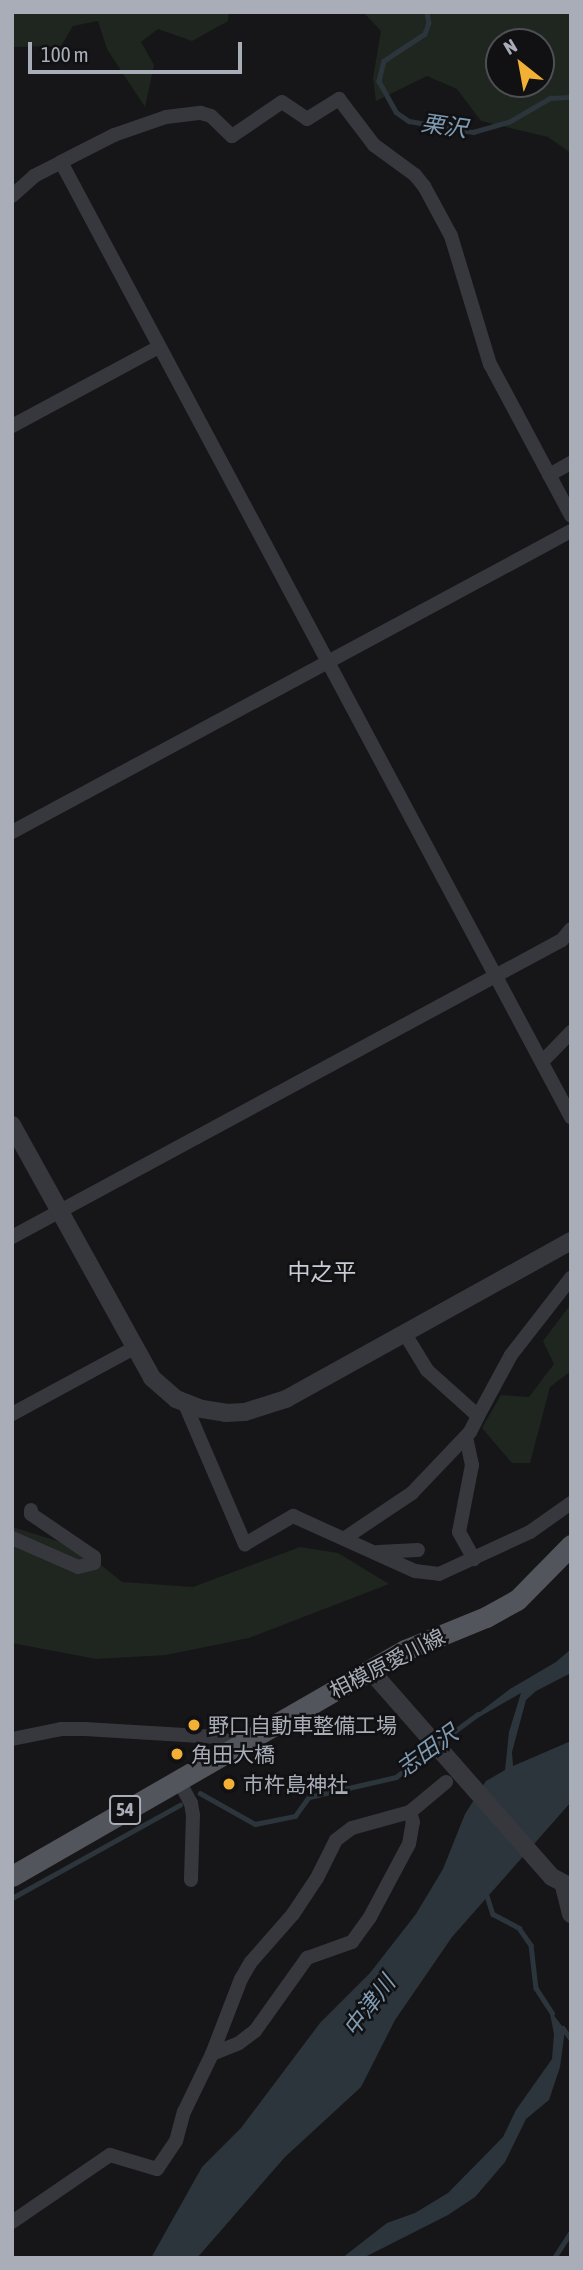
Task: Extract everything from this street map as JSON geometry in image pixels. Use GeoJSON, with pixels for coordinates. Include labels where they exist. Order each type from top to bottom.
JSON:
{"type":"FeatureCollection","features":[{"type":"Feature","properties":{"kind":"main road","name":"相模原愛川線"},"geometry":{"type":"LineString","coordinates":[[12,1876],[238,1745],[376,1677],[422,1641],[486,1617],[517,1600],[571,1545]]}},
{"type":"Feature","properties":{"kind":"street"},"geometry":{"type":"LineString","coordinates":[[12,196],[34,176],[61,162],[114,135],[166,117],[201,113],[211,116],[232,136],[282,102],[307,118],[339,99],[374,145],[415,175],[424,186],[451,236],[490,364],[571,516]]}},
{"type":"Feature","properties":{"kind":"street"},"geometry":{"type":"LineString","coordinates":[[61,162],[571,1117]]}},
{"type":"Feature","properties":{"kind":"street"},"geometry":{"type":"LineString","coordinates":[[12,426],[159,347]]}},
{"type":"Feature","properties":{"kind":"street"},"geometry":{"type":"LineString","coordinates":[[549,475],[571,463]]}},
{"type":"Feature","properties":{"kind":"street"},"geometry":{"type":"LineString","coordinates":[[12,832],[571,531]]}},
{"type":"Feature","properties":{"kind":"street"},"geometry":{"type":"LineString","coordinates":[[12,1237],[562,940],[571,929]]}},
{"type":"Feature","properties":{"kind":"street"},"geometry":{"type":"LineString","coordinates":[[542,1062],[571,1032]]}},
{"type":"Feature","properties":{"kind":"street"},"geometry":{"type":"LineString","coordinates":[[12,1125],[152,1378],[176,1399],[226,1413],[260,1409],[286,1399],[571,1241]]}},
{"type":"Feature","properties":{"kind":"street"},"geometry":{"type":"LineString","coordinates":[[345,1538],[412,1493],[466,1437],[511,1355],[571,1278]]}},
{"type":"Feature","properties":{"kind":"street"},"geometry":{"type":"LineString","coordinates":[[405,1334],[427,1370],[478,1416]]}},
{"type":"Feature","properties":{"kind":"street"},"geometry":{"type":"LineString","coordinates":[[12,1414],[134,1348]]}},
{"type":"Feature","properties":{"kind":"street"},"geometry":{"type":"LineString","coordinates":[[184,1402],[245,1544],[293,1516],[397,1563],[428,1574],[452,1570],[530,1532],[571,1503]]}},
{"type":"Feature","properties":{"kind":"street"},"geometry":{"type":"LineString","coordinates":[[466,1437],[471,1465],[459,1532],[474,1559]]}},
{"type":"Feature","properties":{"kind":"street"},"geometry":{"type":"LineString","coordinates":[[12,1538],[78,1567],[94,1563],[94,1557],[31,1514],[31,1510]]}},
{"type":"Feature","properties":{"kind":"street"},"geometry":{"type":"LineString","coordinates":[[376,1552],[418,1550]]}},
{"type":"Feature","properties":{"kind":"street"},"geometry":{"type":"LineString","coordinates":[[376,1677],[562,1884],[571,1914]]}},
{"type":"Feature","properties":{"kind":"street"},"geometry":{"type":"LineString","coordinates":[[12,1739],[61,1729],[85,1729],[217,1738],[238,1745]]}},
{"type":"Feature","properties":{"kind":"street"},"geometry":{"type":"LineString","coordinates":[[178,1779],[191,1803],[193,1815],[191,1880]]}},
{"type":"Feature","properties":{"kind":"street"},"geometry":{"type":"LineString","coordinates":[[12,2222],[110,2155],[157,2169],[176,2141],[184,2112],[212,2054],[241,1979],[251,1962],[293,1914],[317,1878],[336,1840],[352,1828],[410,1812],[446,1782]]}},
{"type":"Feature","properties":{"kind":"street"},"geometry":{"type":"LineString","coordinates":[[212,2054],[239,2043],[255,2031],[267,2018],[307,1958],[352,1942],[370,1917],[409,1844],[414,1822],[410,1812]]}},
{"type":"Feature","properties":{"kind":"shaded area"},"geometry":{"type":"Polygon","coordinates":[[[12,12],[229,12],[228,21],[192,41],[158,29],[141,42],[154,65],[145,107],[107,49],[98,21],[73,26],[61,46],[12,47],[12,12]]]}},
{"type":"Feature","properties":{"kind":"shaded area"},"geometry":{"type":"Polygon","coordinates":[[[363,12],[571,12],[571,153],[548,137],[481,121],[457,89],[427,76],[376,101],[373,78],[381,31],[363,12]]]}},
{"type":"Feature","properties":{"kind":"shaded area"},"geometry":{"type":"Polygon","coordinates":[[[571,1304],[571,1371],[550,1387],[530,1463],[512,1463],[482,1428],[501,1395],[529,1397],[554,1364],[543,1341],[571,1304]]]}},
{"type":"Feature","properties":{"kind":"shaded area"},"geometry":{"type":"Polygon","coordinates":[[[12,1527],[80,1548],[122,1582],[193,1587],[300,1547],[338,1553],[389,1584],[249,1638],[166,1655],[96,1659],[12,1643],[12,1527]]]}},
{"type":"Feature","properties":{"kind":"water","name":"中津川"},"geometry":{"type":"Polygon","coordinates":[[[571,1649],[571,1673],[536,1691],[526,1700],[512,1752],[513,1766],[571,1741],[571,1802],[452,1937],[395,2020],[361,2087],[285,2157],[197,2258],[151,2258],[202,2167],[241,2128],[320,2023],[370,1973],[416,1914],[443,1869],[465,1814],[486,1781],[505,1770],[509,1732],[521,1693],[455,1731],[510,1689],[556,1662],[571,1649]]]}},
{"type":"Feature","properties":{"kind":"water"},"geometry":{"type":"Polygon","coordinates":[[[549,2009],[565,2030],[560,2067],[549,2100],[526,2119],[505,2162],[475,2197],[448,2215],[363,2258],[342,2258],[387,2223],[415,2213],[448,2193],[503,2137],[516,2110],[552,2059],[554,2034],[549,2009]]]}},
{"type":"Feature","properties":{"kind":"waterway","name":"栗沢"},"geometry":{"type":"LineString","coordinates":[[427,12],[429,23],[425,34],[384,61],[379,81],[396,112],[409,121],[473,132],[509,122],[550,98],[571,97]]}},
{"type":"Feature","properties":{"kind":"waterway","name":"志田沢"},"geometry":{"type":"LineString","coordinates":[[440,1742],[478,1714]]}},
{"type":"Feature","properties":{"kind":"waterway","name":"志田沢"},"geometry":{"type":"LineString","coordinates":[[200,1793],[255,1824],[295,1816],[309,1797],[396,1777],[433,1748]]}},
{"type":"Feature","properties":{"kind":"waterway","name":"志田沢"},"geometry":{"type":"LineString","coordinates":[[12,1898],[180,1805]]}},
{"type":"Feature","properties":{"kind":"waterway"},"geometry":{"type":"LineString","coordinates":[[486,1893],[493,1914],[519,1928],[531,1945],[536,1988],[552,2013]]}},
{"type":"Feature","properties":{"kind":"waterway"},"geometry":{"type":"LineString","coordinates":[[563,2028],[571,2039]]}},
{"type":"Feature","properties":{"kind":"waterway"},"geometry":{"type":"LineString","coordinates":[[554,2258],[571,2232]]}},
{"type":"Feature","properties":{"kind":"place","name":"野口自動車整備工場"},"geometry":{"type":"Point","coordinates":[194,1725]}},
{"type":"Feature","properties":{"kind":"place","name":"角田大橋"},"geometry":{"type":"Point","coordinates":[177,1754]}},
{"type":"Feature","properties":{"kind":"place","name":"市杵島神社"},"geometry":{"type":"Point","coordinates":[229,1784]}},
{"type":"Feature","properties":{"kind":"district","name":"中之平"},"geometry":{"type":"Point","coordinates":[322,1272]}}]}
